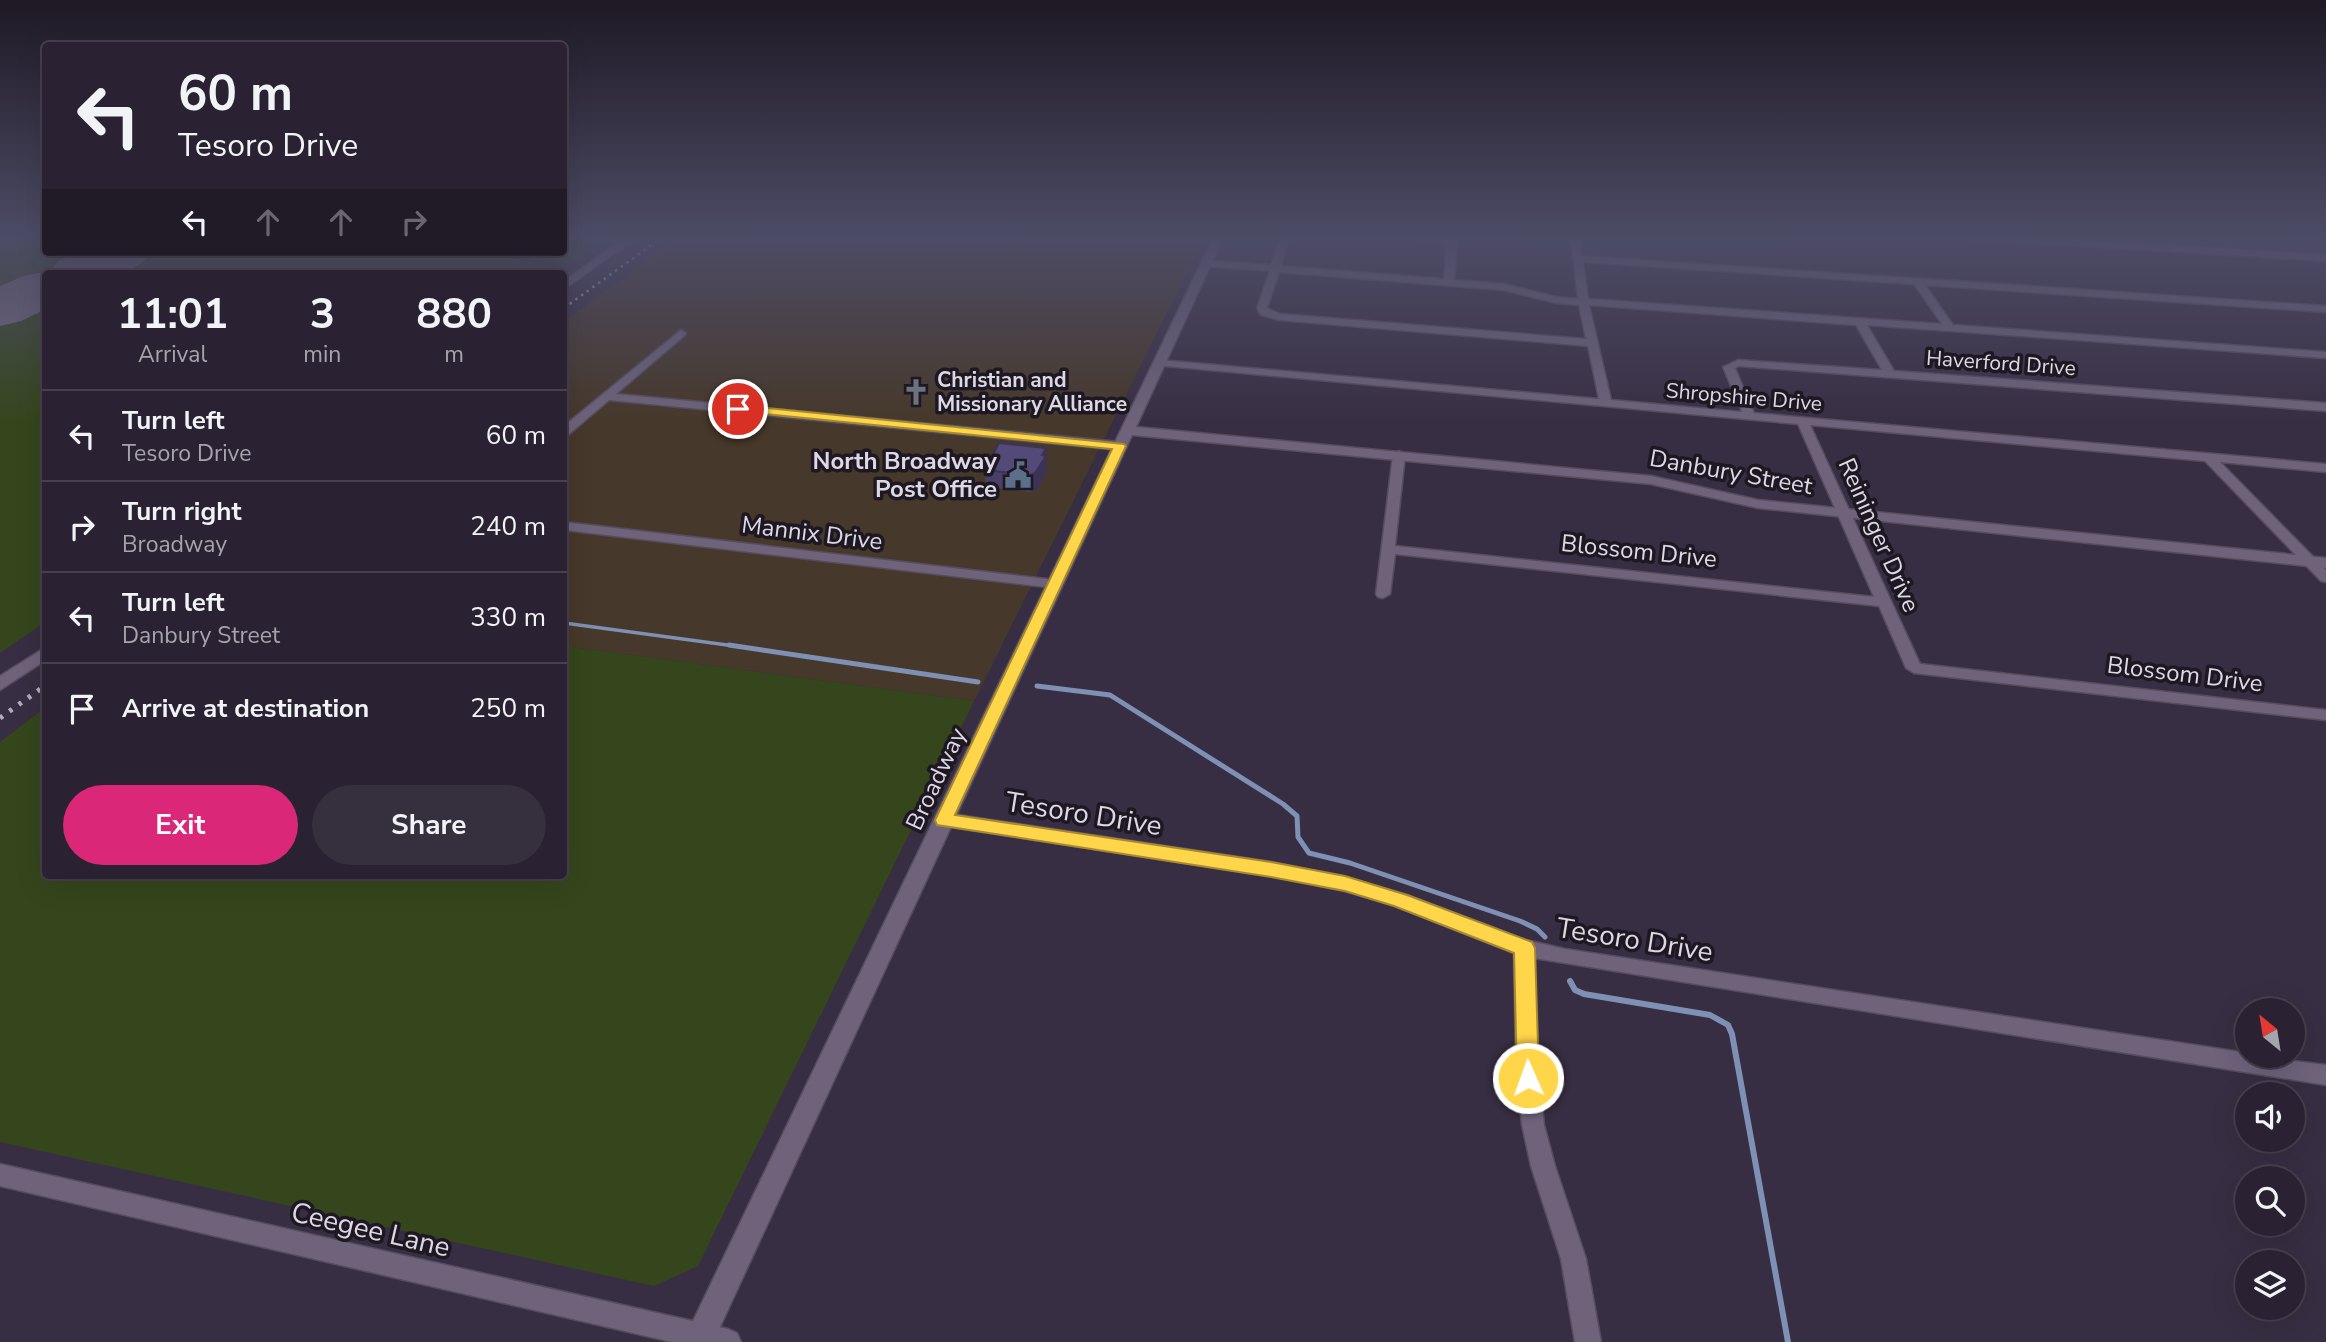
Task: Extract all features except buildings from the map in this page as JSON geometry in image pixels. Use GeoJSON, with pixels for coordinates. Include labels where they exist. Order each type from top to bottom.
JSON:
{"type":"FeatureCollection","features":[{"type":"Feature","properties":{"kind":"main road","name":"Broadway"},"geometry":{"type":"LineString","coordinates":[[700,1339],[1189,299]]}},
{"type":"Feature","properties":{"kind":"main road","name":"Danbury Street"},"geometry":{"type":"LineString","coordinates":[[1124,438],[1399,455],[1651,480],[1745,502],[2318,562]]}},
{"type":"Feature","properties":{"kind":"main road"},"geometry":{"type":"LineString","coordinates":[[0,684],[42,655]]}},
{"type":"Feature","properties":{"kind":"street"},"geometry":{"type":"LineString","coordinates":[[1265,299],[1262,307],[1265,313],[1272,316],[1592,343]]}},
{"type":"Feature","properties":{"kind":"street"},"geometry":{"type":"LineString","coordinates":[[1553,299],[2326,355]]}},
{"type":"Feature","properties":{"kind":"street"},"geometry":{"type":"LineString","coordinates":[[1583,299],[1606,404]]}},
{"type":"Feature","properties":{"kind":"street"},"geometry":{"type":"LineString","coordinates":[[1929,299],[1950,328]]}},
{"type":"Feature","properties":{"kind":"street"},"geometry":{"type":"LineString","coordinates":[[2174,299],[2326,309]]}},
{"type":"Feature","properties":{"kind":"street"},"geometry":{"type":"LineString","coordinates":[[1859,321],[1890,374]]}},
{"type":"Feature","properties":{"kind":"street"},"geometry":{"type":"LineString","coordinates":[[567,429],[681,332]]}},
{"type":"Feature","properties":{"kind":"street","name":"Shropshire Drive"},"geometry":{"type":"LineString","coordinates":[[1159,363],[2326,468]]}},
{"type":"Feature","properties":{"kind":"street","name":"Haverford Drive"},"geometry":{"type":"LineString","coordinates":[[1750,417],[1729,367],[1738,363],[2326,407]]}},
{"type":"Feature","properties":{"kind":"street","name":"Danbury Street"},"geometry":{"type":"LineString","coordinates":[[606,396],[1124,438]]}},
{"type":"Feature","properties":{"kind":"street","name":"Reininger Drive"},"geometry":{"type":"LineString","coordinates":[[1803,422],[1914,668]]}},
{"type":"Feature","properties":{"kind":"street"},"geometry":{"type":"LineString","coordinates":[[1383,594],[1399,455]]}},
{"type":"Feature","properties":{"kind":"street"},"geometry":{"type":"LineString","coordinates":[[2210,459],[2318,562],[2326,578]]}},
{"type":"Feature","properties":{"kind":"street","name":"Mannix Drive"},"geometry":{"type":"LineString","coordinates":[[567,526],[1055,584]]}},
{"type":"Feature","properties":{"kind":"street","name":"Blossom Drive"},"geometry":{"type":"LineString","coordinates":[[1389,549],[1884,602]]}},
{"type":"Feature","properties":{"kind":"street","name":"Blossom Drive"},"geometry":{"type":"LineString","coordinates":[[1914,668],[2326,715]]}},
{"type":"Feature","properties":{"kind":"street","name":"Tesoro Drive"},"geometry":{"type":"LineString","coordinates":[[944,820],[1271,869],[1345,884],[1400,900],[1524,948],[1576,959],[2326,1075]]}},
{"type":"Feature","properties":{"kind":"street"},"geometry":{"type":"LineString","coordinates":[[1524,948],[1528,1078],[1533,1125],[1543,1167],[1567,1234],[1578,1275],[1588,1342]]}},
{"type":"Feature","properties":{"kind":"street","name":"Ceegee Lane"},"geometry":{"type":"LineString","coordinates":[[0,1175],[700,1339],[728,1342]]}},
{"type":"Feature","properties":{"kind":"shaded area"},"geometry":{"type":"Polygon","coordinates":[[[596,299],[1174,299],[974,701],[567,646],[567,320],[596,299]]]}},
{"type":"Feature","properties":{"kind":"green space"},"geometry":{"type":"Polygon","coordinates":[[[42,307],[42,624],[0,653],[0,327],[42,307]]]}},
{"type":"Feature","properties":{"kind":"green space"},"geometry":{"type":"Polygon","coordinates":[[[567,646],[974,701],[698,1266],[654,1286],[0,1142],[0,742],[42,710],[42,879],[567,879],[567,646]]]}},
{"type":"Feature","properties":{"kind":"waterway"},"geometry":{"type":"LineString","coordinates":[[567,623],[742,647]]}},
{"type":"Feature","properties":{"kind":"waterway"},"geometry":{"type":"LineString","coordinates":[[729,645],[978,682]]}},
{"type":"Feature","properties":{"kind":"waterway"},"geometry":{"type":"LineString","coordinates":[[1037,686],[1110,695],[1283,804],[1297,816],[1298,837],[1309,853],[1350,863],[1520,921],[1537,929],[1545,937]]}},
{"type":"Feature","properties":{"kind":"waterway"},"geometry":{"type":"LineString","coordinates":[[1570,981],[1575,990],[1584,994],[1710,1015],[1728,1025],[1732,1034],[1788,1342]]}},
{"type":"Feature","properties":{"kind":"runway"},"geometry":{"type":"LineString","coordinates":[[0,308],[21,299]]}},
{"type":"Feature","properties":{"kind":"railway"},"geometry":{"type":"LineString","coordinates":[[567,306],[577,299]]}},
{"type":"Feature","properties":{"kind":"railway"},"geometry":{"type":"LineString","coordinates":[[0,718],[42,688]]}},
{"type":"Feature","properties":{"kind":"place","name":"Christian and Missionary Alliance"},"geometry":{"type":"Point","coordinates":[916,392]}},
{"type":"Feature","properties":{"kind":"place","name":"North Broadway Post Office"},"geometry":{"type":"Point","coordinates":[1018,475]}},
{"type":"Feature","properties":{"kind":"route"},"geometry":{"type":"LineString","coordinates":[[738,409],[1120,446],[944,820],[1271,869],[1345,884],[1400,900],[1524,948],[1528,1078]]}}]}
